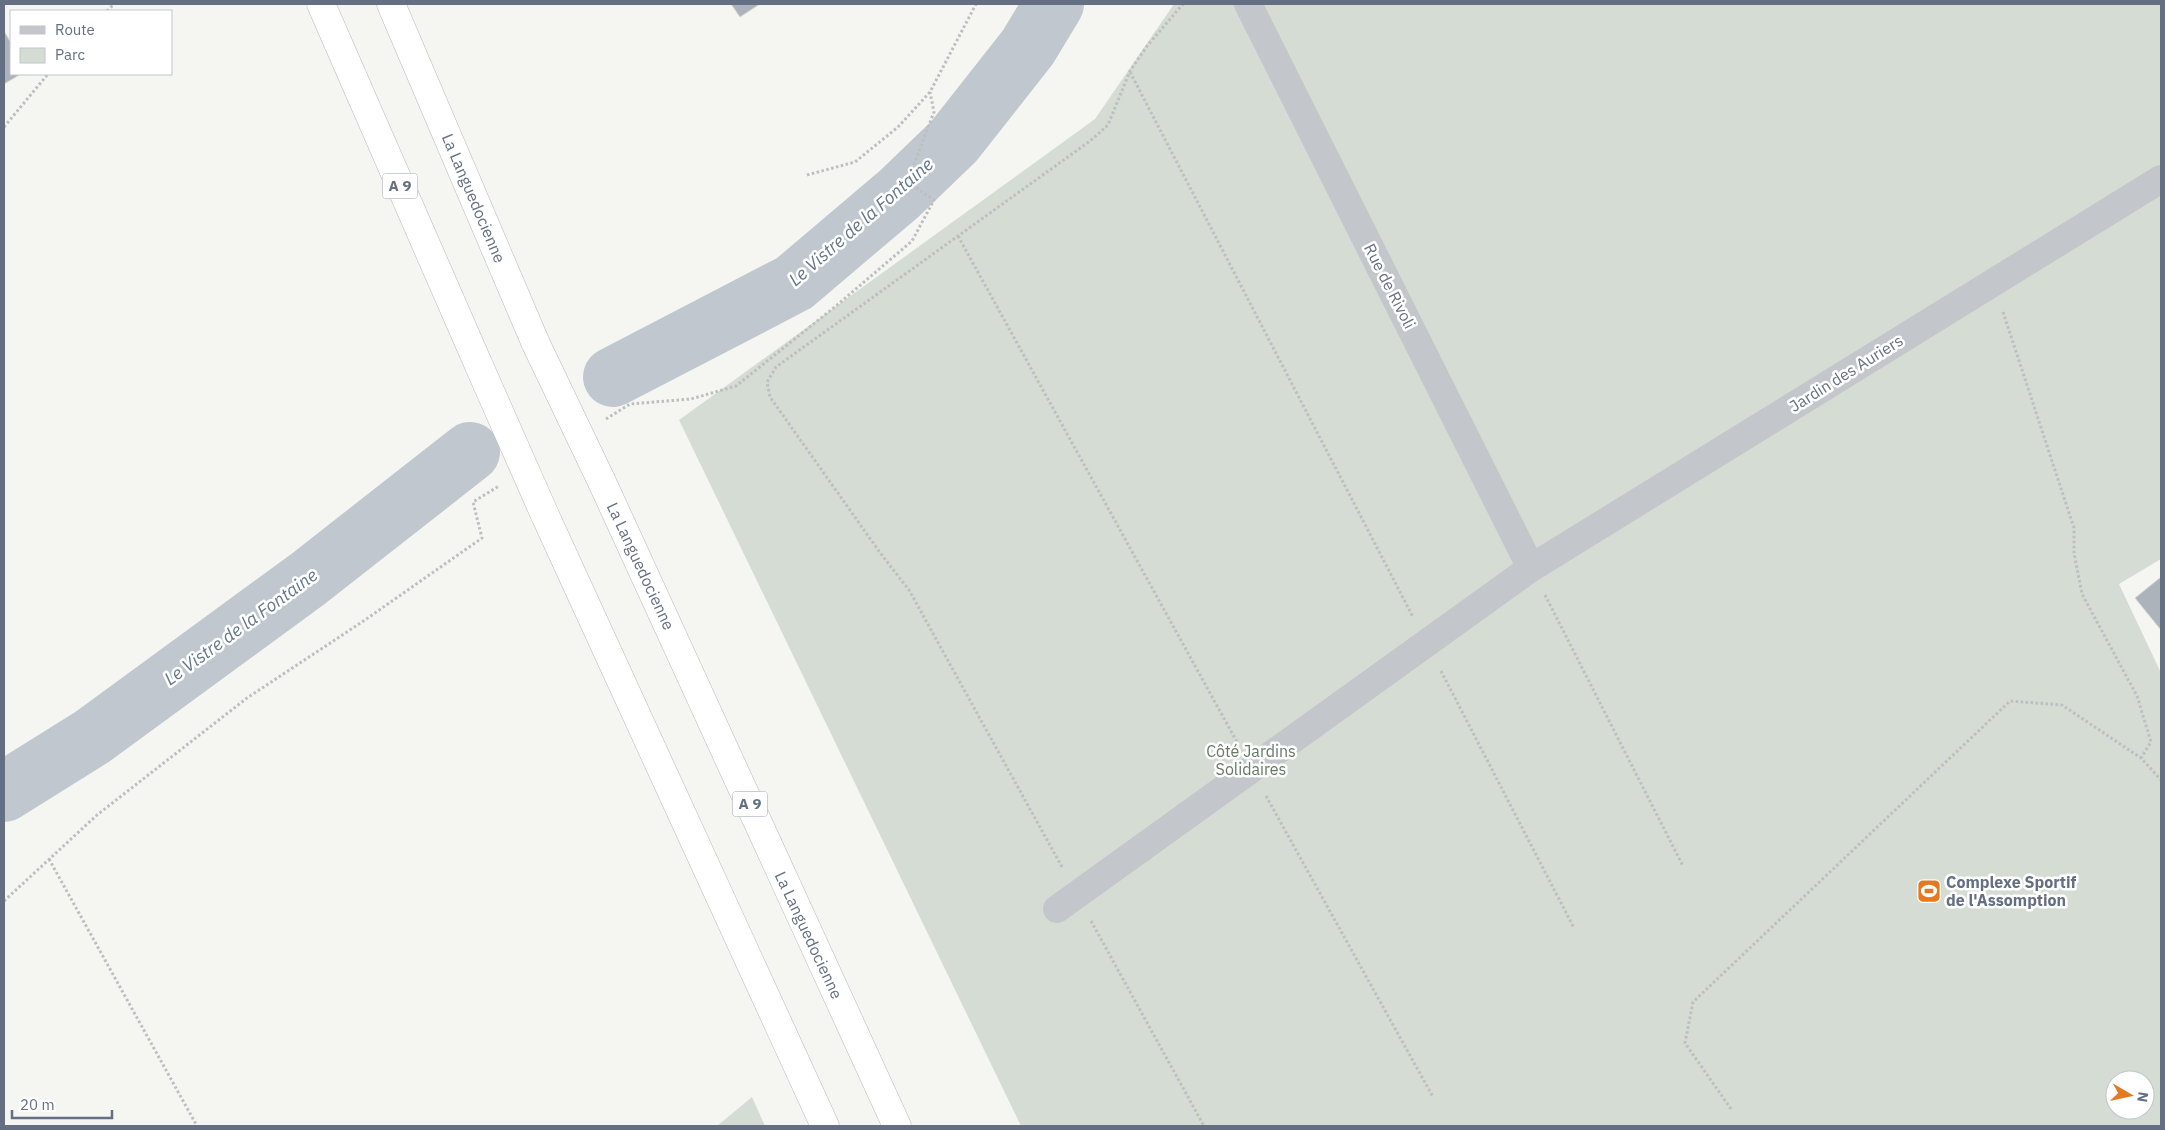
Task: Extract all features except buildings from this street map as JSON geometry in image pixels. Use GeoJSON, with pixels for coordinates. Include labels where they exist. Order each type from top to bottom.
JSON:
{"type":"FeatureCollection","features":[{"type":"Feature","properties":{"kind":"highway","name":"A 9"},"geometry":{"type":"LineString","coordinates":[[321,4],[544,513],[825,1126]]}},
{"type":"Feature","properties":{"kind":"highway","name":"La Languedocienne"},"geometry":{"type":"LineString","coordinates":[[391,4],[536,344],[602,482],[897,1126]]}},
{"type":"Feature","properties":{"kind":"street","name":"Rue de Rivoli"},"geometry":{"type":"LineString","coordinates":[[1248,4],[1531,568]]}},
{"type":"Feature","properties":{"kind":"street","name":"Jardin des Auriers"},"geometry":{"type":"LineString","coordinates":[[1067,902],[1531,568],[2161,178]]}},
{"type":"Feature","properties":{"kind":"path"},"geometry":{"type":"LineString","coordinates":[[807,175],[855,162],[898,127],[930,92],[976,4]]}},
{"type":"Feature","properties":{"kind":"path"},"geometry":{"type":"LineString","coordinates":[[1183,4],[1147,46],[1130,71],[1108,125],[1090,141],[776,367],[767,382],[770,397],[881,554],[909,590],[1067,902],[1204,1126]]}},
{"type":"Feature","properties":{"kind":"path"},"geometry":{"type":"LineString","coordinates":[[1130,71],[1574,928]]}},
{"type":"Feature","properties":{"kind":"path"},"geometry":{"type":"LineString","coordinates":[[4,127],[47,75]]}},
{"type":"Feature","properties":{"kind":"path"},"geometry":{"type":"LineString","coordinates":[[958,236],[1433,1097]]}},
{"type":"Feature","properties":{"kind":"path"},"geometry":{"type":"LineString","coordinates":[[1994,283],[2074,528],[2074,553],[2082,594],[2137,696],[2144,718],[2151,742],[2141,758]]}},
{"type":"Feature","properties":{"kind":"path"},"geometry":{"type":"LineString","coordinates":[[1531,568],[1683,866]]}},
{"type":"Feature","properties":{"kind":"path"},"geometry":{"type":"LineString","coordinates":[[1731,1109],[1685,1043],[1694,1002],[2010,702],[2062,705],[2141,758],[2161,780]]}},
{"type":"Feature","properties":{"kind":"path"},"geometry":{"type":"LineString","coordinates":[[49,859],[197,1126]]}},
{"type":"Feature","properties":{"kind":"green space","name":"Côté Jardins Solidaires"},"geometry":{"type":"Polygon","coordinates":[[[1174,4],[2161,4],[2161,559],[2119,584],[2161,673],[2161,1126],[1021,1126],[679,420],[1095,119],[1174,4]]]}},
{"type":"Feature","properties":{"kind":"green space"},"geometry":{"type":"Polygon","coordinates":[[[752,1097],[765,1126],[717,1126],[752,1097]]]}},
{"type":"Feature","properties":{"kind":"waterway","name":"Le Vistre de la Fontaine"},"geometry":{"type":"LineString","coordinates":[[613,377],[794,283],[899,194],[954,141],[1028,47],[1054,4]]}},
{"type":"Feature","properties":{"kind":"waterway","name":"Le Vistre de la Fontaine"},"geometry":{"type":"LineString","coordinates":[[4,792],[92,737],[308,579],[470,452]]}},
{"type":"Feature","properties":{"kind":"place","name":"Complexe Sportif de l'Assomption"},"geometry":{"type":"Point","coordinates":[1929,891]}}]}
